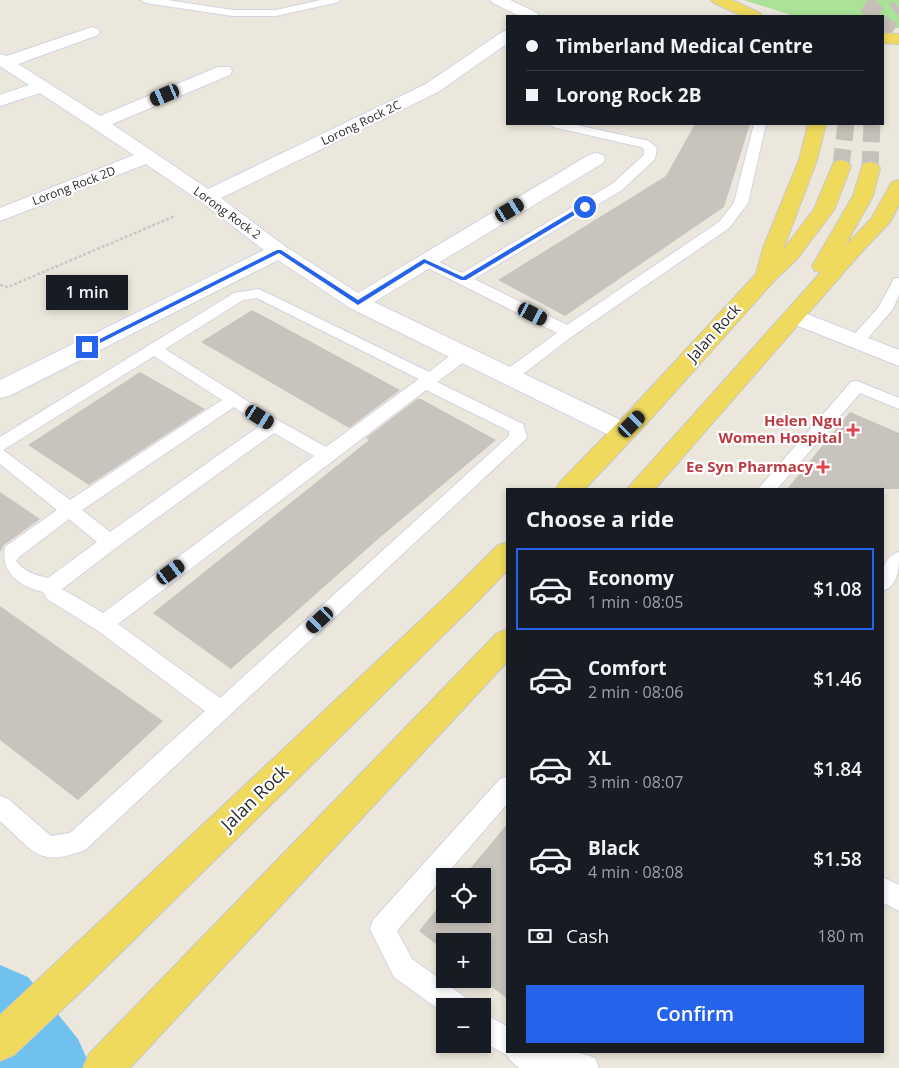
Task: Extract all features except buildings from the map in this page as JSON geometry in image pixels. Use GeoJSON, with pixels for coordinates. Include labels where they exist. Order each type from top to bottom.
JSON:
{"type":"FeatureCollection","features":[{"type":"Feature","properties":{"kind":"main road"},"geometry":{"type":"LineString","coordinates":[[719,0],[748,14]]}},
{"type":"Feature","properties":{"kind":"main road"},"geometry":{"type":"LineString","coordinates":[[884,38],[899,39]]}},
{"type":"Feature","properties":{"kind":"main road"},"geometry":{"type":"LineString","coordinates":[[766,276],[773,248],[808,160],[817,125]]}},
{"type":"Feature","properties":{"kind":"main road","name":"Jalan Rock"},"geometry":{"type":"LineString","coordinates":[[570,488],[624,432],[766,276],[790,255],[824,210],[841,166]]}},
{"type":"Feature","properties":{"kind":"main road"},"geometry":{"type":"LineString","coordinates":[[794,316],[863,196],[870,168]]}},
{"type":"Feature","properties":{"kind":"main road"},"geometry":{"type":"LineString","coordinates":[[641,488],[880,222],[899,189]]}},
{"type":"Feature","properties":{"kind":"main road","name":"Jalan Rock"},"geometry":{"type":"LineString","coordinates":[[0,1042],[74,973],[506,554]]}},
{"type":"Feature","properties":{"kind":"main road"},"geometry":{"type":"LineString","coordinates":[[103,1068],[506,643]]}},
{"type":"Feature","properties":{"kind":"street"},"geometry":{"type":"LineString","coordinates":[[498,0],[529,15]]}},
{"type":"Feature","properties":{"kind":"street"},"geometry":{"type":"LineString","coordinates":[[3,61],[92,32]]}},
{"type":"Feature","properties":{"kind":"street","name":"Lorong Rock 2C"},"geometry":{"type":"LineString","coordinates":[[206,197],[432,88],[506,36]]}},
{"type":"Feature","properties":{"kind":"street","name":"Lorong Rock 2"},"geometry":{"type":"LineString","coordinates":[[3,61],[98,123],[206,197],[279,251],[358,303],[462,356],[509,376],[624,432]]}},
{"type":"Feature","properties":{"kind":"street"},"geometry":{"type":"LineString","coordinates":[[98,123],[224,71]]}},
{"type":"Feature","properties":{"kind":"street"},"geometry":{"type":"LineString","coordinates":[[0,101],[43,86]]}},
{"type":"Feature","properties":{"kind":"street","name":"Lorong Rock 2D"},"geometry":{"type":"LineString","coordinates":[[0,215],[147,157]]}},
{"type":"Feature","properties":{"kind":"street"},"geometry":{"type":"LineString","coordinates":[[358,303],[424,261],[596,159]]}},
{"type":"Feature","properties":{"kind":"street"},"geometry":{"type":"LineString","coordinates":[[0,390],[279,251]]}},
{"type":"Feature","properties":{"kind":"street"},"geometry":{"type":"LineString","coordinates":[[794,316],[899,359]]}},
{"type":"Feature","properties":{"kind":"lane"},"geometry":{"type":"LineString","coordinates":[[146,0],[233,13],[276,13],[336,0]]}},
{"type":"Feature","properties":{"kind":"lane"},"geometry":{"type":"LineString","coordinates":[[463,279],[617,187],[650,156],[651,148],[645,144],[561,125]]}},
{"type":"Feature","properties":{"kind":"lane"},"geometry":{"type":"LineString","coordinates":[[509,376],[568,332],[724,225],[741,203],[760,125]]}},
{"type":"Feature","properties":{"kind":"lane"},"geometry":{"type":"LineString","coordinates":[[424,261],[568,332]]}},
{"type":"Feature","properties":{"kind":"lane"},"geometry":{"type":"LineString","coordinates":[[856,342],[892,313],[886,304],[899,282]]}},
{"type":"Feature","properties":{"kind":"lane"},"geometry":{"type":"LineString","coordinates":[[0,445],[239,296],[259,293],[517,428],[518,438],[77,842],[59,847],[46,847],[0,806]]}},
{"type":"Feature","properties":{"kind":"lane"},"geometry":{"type":"LineString","coordinates":[[154,349],[273,425],[328,456]]}},
{"type":"Feature","properties":{"kind":"lane"},"geometry":{"type":"LineString","coordinates":[[104,624],[124,607],[462,356]]}},
{"type":"Feature","properties":{"kind":"lane"},"geometry":{"type":"LineString","coordinates":[[768,488],[857,386],[899,404]]}},
{"type":"Feature","properties":{"kind":"lane"},"geometry":{"type":"LineString","coordinates":[[51,586],[26,580],[11,571],[6,560],[12,552],[69,510],[233,400]]}},
{"type":"Feature","properties":{"kind":"lane"},"geometry":{"type":"LineString","coordinates":[[51,586],[273,425]]}},
{"type":"Feature","properties":{"kind":"lane"},"geometry":{"type":"LineString","coordinates":[[0,455],[110,542]]}},
{"type":"Feature","properties":{"kind":"lane"},"geometry":{"type":"LineString","coordinates":[[884,581],[899,559]]}},
{"type":"Feature","properties":{"kind":"lane"},"geometry":{"type":"LineString","coordinates":[[51,586],[54,594],[104,624],[221,711]]}},
{"type":"Feature","properties":{"kind":"lane"},"geometry":{"type":"LineString","coordinates":[[445,998],[403,968],[382,929],[506,788]]}},
{"type":"Feature","properties":{"kind":"lane"},"geometry":{"type":"LineString","coordinates":[[884,889],[899,899]]}},
{"type":"Feature","properties":{"kind":"lane"},"geometry":{"type":"LineString","coordinates":[[491,1031],[506,1042]]}},
{"type":"Feature","properties":{"kind":"lane"},"geometry":{"type":"LineString","coordinates":[[522,1053],[531,1060],[580,1062]]}},
{"type":"Feature","properties":{"kind":"path"},"geometry":{"type":"LineString","coordinates":[[0,285],[8,287],[175,216]]}},
{"type":"Feature","properties":{"kind":"green space"},"geometry":{"type":"Polygon","coordinates":[[[744,0],[899,0],[899,28],[884,28],[884,15],[791,15],[744,0]]]}},
{"type":"Feature","properties":{"kind":"waterway"},"geometry":{"type":"LineString","coordinates":[[0,1005],[49,1068]]}},
{"type":"Feature","properties":{"kind":"tunnel"},"geometry":{"type":"LineString","coordinates":[[868,15],[872,8],[881,0]]}},
{"type":"Feature","properties":{"kind":"tunnel"},"geometry":{"type":"LineString","coordinates":[[884,30],[894,12],[899,7]]}},
{"type":"Feature","properties":{"kind":"tunnel"},"geometry":{"type":"LineString","coordinates":[[841,166],[846,125]]}},
{"type":"Feature","properties":{"kind":"tunnel"},"geometry":{"type":"LineString","coordinates":[[870,168],[872,125]]}},
{"type":"Feature","properties":{"kind":"place","name":"Helen Ngu Women Hospital"},"geometry":{"type":"Point","coordinates":[853,430]}},
{"type":"Feature","properties":{"kind":"place","name":"Ee Syn Pharmacy"},"geometry":{"type":"Point","coordinates":[823,467]}},
{"type":"Feature","properties":{"kind":"route"},"geometry":{"type":"LineString","coordinates":[[87,347],[279,251],[358,303],[424,261],[463,279],[585,207]]}}]}
